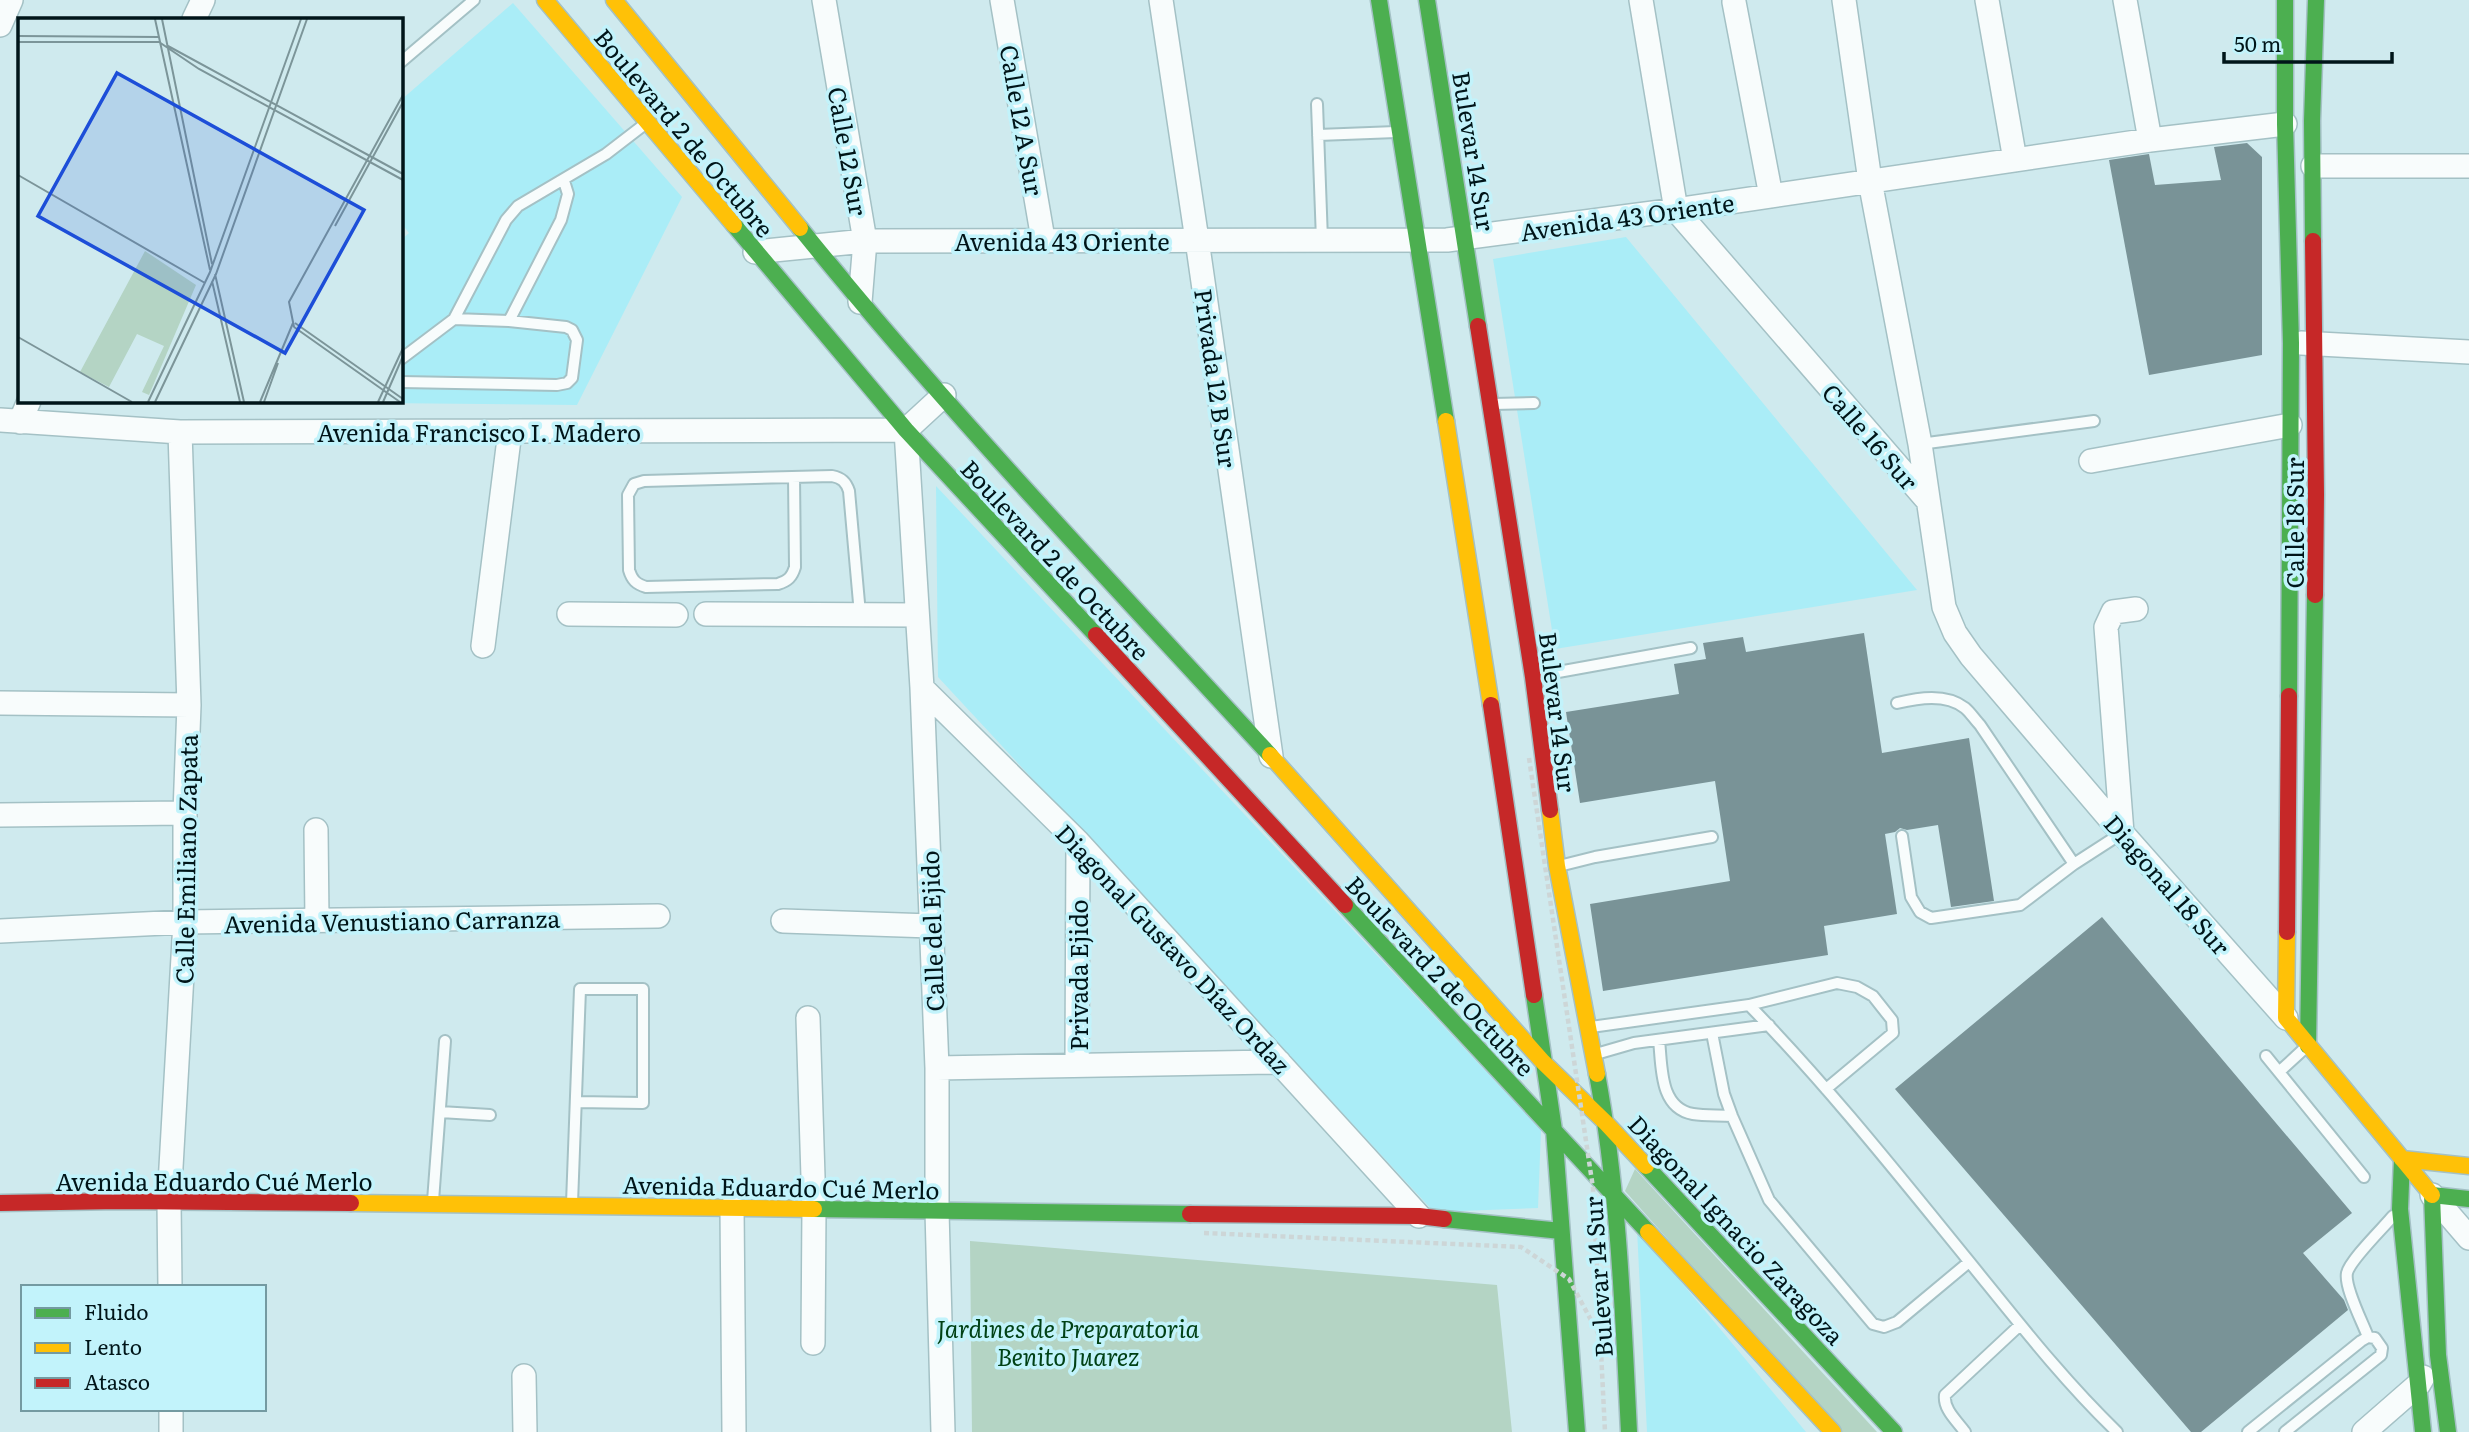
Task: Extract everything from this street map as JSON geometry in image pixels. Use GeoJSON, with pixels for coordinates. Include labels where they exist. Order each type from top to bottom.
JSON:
{"type":"FeatureCollection","features":[{"type":"Feature","properties":{"kind":"main road","name":"Boulevard 2 de Octubre"},"geometry":{"type":"LineString","coordinates":[[545,0],[906,430],[1554,1130]]}},
{"type":"Feature","properties":{"kind":"main road","name":"Boulevard 2 de Octubre"},"geometry":{"type":"LineString","coordinates":[[614,0],[860,302],[1001,463],[1271,756],[1543,1062]]}},
{"type":"Feature","properties":{"kind":"main road","name":"Bulevar 14 Sur"},"geometry":{"type":"LineString","coordinates":[[1379,0],[1499,757],[1554,1130],[1577,1432]]}},
{"type":"Feature","properties":{"kind":"main road","name":"Bulevar 14 Sur"},"geometry":{"type":"LineString","coordinates":[[1427,0],[1533,677],[1557,866],[1606,1124],[1614,1195],[1629,1432]]}},
{"type":"Feature","properties":{"kind":"main road","name":"Calle 18 Sur"},"geometry":{"type":"LineString","coordinates":[[2285,0],[2285,124],[2291,343],[2286,1018]]}},
{"type":"Feature","properties":{"kind":"main road","name":"Calle 18 Sur"},"geometry":{"type":"LineString","coordinates":[[2308,1046],[2316,494],[2313,166],[2316,0]]}},
{"type":"Feature","properties":{"kind":"main road"},"geometry":{"type":"LineString","coordinates":[[2291,496],[2316,494]]}},
{"type":"Feature","properties":{"kind":"main road","name":"Diagonal 18 Sur"},"geometry":{"type":"LineString","coordinates":[[2286,1018],[2432,1195]]}},
{"type":"Feature","properties":{"kind":"main road","name":"Diagonal Ignacio Zaragoza"},"geometry":{"type":"LineString","coordinates":[[1543,1062],[1606,1124],[1894,1432]]}},
{"type":"Feature","properties":{"kind":"main road"},"geometry":{"type":"LineString","coordinates":[[1554,1130],[1826,1428]]}},
{"type":"Feature","properties":{"kind":"main road"},"geometry":{"type":"LineString","coordinates":[[2423,1432],[2400,1209],[2402,1159],[2469,1166]]}},
{"type":"Feature","properties":{"kind":"main road"},"geometry":{"type":"LineString","coordinates":[[2448,1432],[2438,1355],[2432,1195],[2469,1199]]}},
{"type":"Feature","properties":{"kind":"main road","name":"Avenida Eduardo Cué Merlo"},"geometry":{"type":"LineString","coordinates":[[0,1203],[433,1204],[1419,1216],[1561,1231]]}},
{"type":"Feature","properties":{"kind":"street"},"geometry":{"type":"LineString","coordinates":[[0,25],[11,0]]}},
{"type":"Feature","properties":{"kind":"street"},"geometry":{"type":"LineString","coordinates":[[194,18],[203,0]]}},
{"type":"Feature","properties":{"kind":"street","name":"Calle 12 Sur"},"geometry":{"type":"LineString","coordinates":[[824,0],[865,241],[860,302]]}},
{"type":"Feature","properties":{"kind":"street","name":"Calle 12 A Sur"},"geometry":{"type":"LineString","coordinates":[[1002,0],[1043,240]]}},
{"type":"Feature","properties":{"kind":"street","name":"Privada 12 B Sur"},"geometry":{"type":"LineString","coordinates":[[1161,0],[1271,756]]}},
{"type":"Feature","properties":{"kind":"street"},"geometry":{"type":"LineString","coordinates":[[1640,0],[1676,210]]}},
{"type":"Feature","properties":{"kind":"street","name":"Calle 16 Sur"},"geometry":{"type":"LineString","coordinates":[[1844,0],[1870,181],[1920,444],[1928,501]]}},
{"type":"Feature","properties":{"kind":"street"},"geometry":{"type":"LineString","coordinates":[[1987,0],[2015,160]]}},
{"type":"Feature","properties":{"kind":"street"},"geometry":{"type":"LineString","coordinates":[[2125,0],[2150,140]]}},
{"type":"Feature","properties":{"kind":"street"},"geometry":{"type":"LineString","coordinates":[[1734,2],[1771,196]]}},
{"type":"Feature","properties":{"kind":"street","name":"Avenida 43 Oriente"},"geometry":{"type":"LineString","coordinates":[[755,252],[865,241],[1447,240],[1676,210],[2150,140],[2285,124]]}},
{"type":"Feature","properties":{"kind":"street"},"geometry":{"type":"LineString","coordinates":[[2313,166],[2469,166]]}},
{"type":"Feature","properties":{"kind":"street","name":"Calle 16 Sur"},"geometry":{"type":"LineString","coordinates":[[1676,210],[1928,501]]}},
{"type":"Feature","properties":{"kind":"street"},"geometry":{"type":"LineString","coordinates":[[2291,343],[2469,352]]}},
{"type":"Feature","properties":{"kind":"street"},"geometry":{"type":"LineString","coordinates":[[906,430],[944,395]]}},
{"type":"Feature","properties":{"kind":"street"},"geometry":{"type":"LineString","coordinates":[[10,421],[28,402]]}},
{"type":"Feature","properties":{"kind":"street","name":"Avenida Francisco I. Madero"},"geometry":{"type":"LineString","coordinates":[[10,421],[180,432],[906,430]]}},
{"type":"Feature","properties":{"kind":"street"},"geometry":{"type":"LineString","coordinates":[[2091,461],[2290,425]]}},
{"type":"Feature","properties":{"kind":"street","name":"Calle del Ejido"},"geometry":{"type":"LineString","coordinates":[[906,430],[922,688],[937,1068],[937,1211],[943,1432]]}},
{"type":"Feature","properties":{"kind":"street"},"geometry":{"type":"LineString","coordinates":[[483,646],[510,431]]}},
{"type":"Feature","properties":{"kind":"street","name":"Calle Emiliano Zapata"},"geometry":{"type":"LineString","coordinates":[[170,1285],[169,1202],[185,922],[189,705],[180,432]]}},
{"type":"Feature","properties":{"kind":"street","name":"Diagonal 18 Sur"},"geometry":{"type":"LineString","coordinates":[[1928,501],[1944,607],[1955,633],[1971,656],[2122,833],[2286,1018]]}},
{"type":"Feature","properties":{"kind":"street"},"geometry":{"type":"LineString","coordinates":[[2122,833],[2106,627],[2113,612],[2136,609]]}},
{"type":"Feature","properties":{"kind":"street"},"geometry":{"type":"LineString","coordinates":[[569,614],[676,615]]}},
{"type":"Feature","properties":{"kind":"street"},"geometry":{"type":"LineString","coordinates":[[706,614],[917,615]]}},
{"type":"Feature","properties":{"kind":"street","name":"Diagonal Gustavo Díaz Ordaz"},"geometry":{"type":"LineString","coordinates":[[922,688],[1077,842],[1419,1216]]}},
{"type":"Feature","properties":{"kind":"street"},"geometry":{"type":"LineString","coordinates":[[0,703],[189,705]]}},
{"type":"Feature","properties":{"kind":"street"},"geometry":{"type":"LineString","coordinates":[[0,815],[185,813]]}},
{"type":"Feature","properties":{"kind":"street"},"geometry":{"type":"LineString","coordinates":[[316,830],[317,920]]}},
{"type":"Feature","properties":{"kind":"street","name":"Privada Ejido"},"geometry":{"type":"LineString","coordinates":[[1077,842],[1077,1065]]}},
{"type":"Feature","properties":{"kind":"street","name":"Avenida Venustiano Carranza"},"geometry":{"type":"LineString","coordinates":[[0,931],[185,922],[658,916]]}},
{"type":"Feature","properties":{"kind":"street"},"geometry":{"type":"LineString","coordinates":[[783,921],[931,926]]}},
{"type":"Feature","properties":{"kind":"street"},"geometry":{"type":"LineString","coordinates":[[808,1018],[814,1209],[813,1343]]}},
{"type":"Feature","properties":{"kind":"street"},"geometry":{"type":"LineString","coordinates":[[937,1068],[1279,1062]]}},
{"type":"Feature","properties":{"kind":"street","name":"Diagonal 18 Sur"},"geometry":{"type":"LineString","coordinates":[[2432,1195],[2469,1238]]}},
{"type":"Feature","properties":{"kind":"street"},"geometry":{"type":"LineString","coordinates":[[732,1207],[734,1432]]}},
{"type":"Feature","properties":{"kind":"street"},"geometry":{"type":"LineString","coordinates":[[2364,1432],[2419,1384],[2438,1355]]}},
{"type":"Feature","properties":{"kind":"street"},"geometry":{"type":"LineString","coordinates":[[524,1376],[525,1432]]}},
{"type":"Feature","properties":{"kind":"street"},"geometry":{"type":"LineString","coordinates":[[171,1411],[171,1432]]}},
{"type":"Feature","properties":{"kind":"lane"},"geometry":{"type":"LineString","coordinates":[[402,61],[474,0]]}},
{"type":"Feature","properties":{"kind":"lane"},"geometry":{"type":"LineString","coordinates":[[1317,104],[1321,240]]}},
{"type":"Feature","properties":{"kind":"lane"},"geometry":{"type":"LineString","coordinates":[[402,358],[454,319],[506,220],[527,201],[606,154],[647,122]]}},
{"type":"Feature","properties":{"kind":"lane"},"geometry":{"type":"LineString","coordinates":[[1318,135],[1399,132]]}},
{"type":"Feature","properties":{"kind":"lane"},"geometry":{"type":"LineString","coordinates":[[509,321],[561,220],[568,194],[564,181]]}},
{"type":"Feature","properties":{"kind":"lane"},"geometry":{"type":"LineString","coordinates":[[402,382],[557,385],[570,381],[577,340],[572,330],[566,327],[509,321],[454,319]]}},
{"type":"Feature","properties":{"kind":"lane"},"geometry":{"type":"LineString","coordinates":[[1490,404],[1534,403]]}},
{"type":"Feature","properties":{"kind":"lane"},"geometry":{"type":"LineString","coordinates":[[1920,444],[2094,421]]}},
{"type":"Feature","properties":{"kind":"lane"},"geometry":{"type":"LineString","coordinates":[[794,477],[794,567],[792,575],[786,581],[778,584],[646,587],[631,578],[628,495],[634,484],[644,481],[794,477],[832,476],[840,478],[849,491],[860,614]]}},
{"type":"Feature","properties":{"kind":"lane"},"geometry":{"type":"LineString","coordinates":[[1533,677],[1691,648]]}},
{"type":"Feature","properties":{"kind":"lane"},"geometry":{"type":"LineString","coordinates":[[1897,703],[1915,698],[1940,698],[1964,707],[1980,725],[2074,864]]}},
{"type":"Feature","properties":{"kind":"lane"},"geometry":{"type":"LineString","coordinates":[[1902,836],[1911,897],[1920,912],[1931,918],[2020,905],[2074,864],[2122,833]]}},
{"type":"Feature","properties":{"kind":"lane"},"geometry":{"type":"LineString","coordinates":[[1557,866],[1712,837]]}},
{"type":"Feature","properties":{"kind":"lane"},"geometry":{"type":"LineString","coordinates":[[1588,1028],[1749,1005],[1837,984],[1857,987],[1873,996],[1892,1020],[1893,1033],[1826,1089]]}},
{"type":"Feature","properties":{"kind":"lane"},"geometry":{"type":"LineString","coordinates":[[572,1206],[580,989],[643,989],[643,1103],[576,1102]]}},
{"type":"Feature","properties":{"kind":"lane"},"geometry":{"type":"LineString","coordinates":[[1749,1005],[1892,1166],[2020,1325],[2117,1432]]}},
{"type":"Feature","properties":{"kind":"lane"},"geometry":{"type":"LineString","coordinates":[[1593,1055],[1634,1043],[1769,1025]]}},
{"type":"Feature","properties":{"kind":"lane"},"geometry":{"type":"LineString","coordinates":[[1712,1033],[1731,1116],[1769,1200],[1873,1324],[1884,1327],[1897,1322],[1969,1262]]}},
{"type":"Feature","properties":{"kind":"lane"},"geometry":{"type":"LineString","coordinates":[[1659,1040],[1663,1081],[1672,1102],[1691,1114],[1731,1116]]}},
{"type":"Feature","properties":{"kind":"lane"},"geometry":{"type":"LineString","coordinates":[[433,1204],[445,1041]]}},
{"type":"Feature","properties":{"kind":"lane"},"geometry":{"type":"LineString","coordinates":[[2279,1072],[2308,1046]]}},
{"type":"Feature","properties":{"kind":"lane"},"geometry":{"type":"LineString","coordinates":[[2266,1056],[2364,1177]]}},
{"type":"Feature","properties":{"kind":"lane"},"geometry":{"type":"LineString","coordinates":[[440,1112],[491,1115]]}},
{"type":"Feature","properties":{"kind":"lane"},"geometry":{"type":"LineString","coordinates":[[2368,1337],[2347,1273],[2352,1263],[2400,1209]]}},
{"type":"Feature","properties":{"kind":"lane"},"geometry":{"type":"LineString","coordinates":[[1965,1432],[1948,1410],[1945,1395],[2020,1325]]}},
{"type":"Feature","properties":{"kind":"lane"},"geometry":{"type":"LineString","coordinates":[[2248,1432],[2368,1337],[2375,1338],[2380,1343],[2383,1352],[2381,1355],[2285,1432]]}},
{"type":"Feature","properties":{"kind":"path"},"geometry":{"type":"LineString","coordinates":[[1529,758],[1593,1188],[1605,1432]]}},
{"type":"Feature","properties":{"kind":"path"},"geometry":{"type":"LineString","coordinates":[[1205,1233],[1521,1247],[1569,1279],[1600,1336]]}},
{"type":"Feature","properties":{"kind":"shaded area"},"geometry":{"type":"Polygon","coordinates":[[[513,3],[682,197],[577,405],[274,402],[402,402],[402,239],[409,233],[402,224],[402,99],[513,3]]]}},
{"type":"Feature","properties":{"kind":"shaded area"},"geometry":{"type":"Polygon","coordinates":[[[1626,237],[1917,590],[1555,649],[1493,259],[1626,237]]]}},
{"type":"Feature","properties":{"kind":"shaded area"},"geometry":{"type":"Polygon","coordinates":[[[936,486],[1541,1130],[1538,1208],[1434,1212],[938,677],[936,486]]]}},
{"type":"Feature","properties":{"kind":"shaded area"},"geometry":{"type":"Polygon","coordinates":[[[1637,1229],[1806,1432],[1647,1432],[1637,1229]]]}},
{"type":"Feature","properties":{"kind":"green space"},"geometry":{"type":"Polygon","coordinates":[[[1635,1169],[1877,1432],[1839,1432],[1625,1191],[1635,1169]]]}},
{"type":"Feature","properties":{"kind":"green space","name":"Jardines de Preparatoria Benito Juarez"},"geometry":{"type":"Polygon","coordinates":[[[970,1241],[1497,1285],[1512,1432],[972,1432],[970,1241]]]}},
{"type":"Feature","properties":{"kind":"building"},"geometry":{"type":"Polygon","coordinates":[[[2247,143],[2262,157],[2262,355],[2149,375],[2109,160],[2149,154],[2155,185],[2221,180],[2214,147],[2247,143]]]}},
{"type":"Feature","properties":{"kind":"building"},"geometry":{"type":"Polygon","coordinates":[[[1864,633],[1882,753],[1969,738],[1994,901],[1951,907],[1938,825],[1907,830],[1900,828],[1885,834],[1897,914],[1824,926],[1828,955],[1603,991],[1590,904],[1730,881],[1715,781],[1580,803],[1566,712],[1679,694],[1674,664],[1706,659],[1703,643],[1743,637],[1746,652],[1864,633]]]}},
{"type":"Feature","properties":{"kind":"building"},"geometry":{"type":"Polygon","coordinates":[[[2102,917],[2352,1213],[2303,1253],[2344,1300],[2348,1310],[2201,1432],[2191,1432],[1895,1089],[2102,917]]]}},
{"type":"Feature","properties":{"kind":"traffic: fast"},"geometry":{"type":"LineString","coordinates":[[1379,0],[1446,421]]}},
{"type":"Feature","properties":{"kind":"traffic: fast"},"geometry":{"type":"LineString","coordinates":[[1427,0],[1478,326]]}},
{"type":"Feature","properties":{"kind":"traffic: fast"},"geometry":{"type":"LineString","coordinates":[[2285,0],[2285,124],[2291,343],[2289,696]]}},
{"type":"Feature","properties":{"kind":"traffic: fast"},"geometry":{"type":"LineString","coordinates":[[2313,241],[2312,121],[2316,0]]}},
{"type":"Feature","properties":{"kind":"traffic: fast"},"geometry":{"type":"LineString","coordinates":[[734,225],[906,430],[1096,635]]}},
{"type":"Feature","properties":{"kind":"traffic: fast"},"geometry":{"type":"LineString","coordinates":[[800,228],[972,430],[1270,755]]}},
{"type":"Feature","properties":{"kind":"traffic: fast"},"geometry":{"type":"LineString","coordinates":[[2308,1046],[2315,595]]}},
{"type":"Feature","properties":{"kind":"traffic: fast"},"geometry":{"type":"LineString","coordinates":[[1345,905],[1648,1232]]}},
{"type":"Feature","properties":{"kind":"traffic: fast"},"geometry":{"type":"LineString","coordinates":[[1534,995],[1554,1130],[1577,1432]]}},
{"type":"Feature","properties":{"kind":"traffic: fast"},"geometry":{"type":"LineString","coordinates":[[1597,1074],[1615,1208],[1629,1432]]}},
{"type":"Feature","properties":{"kind":"traffic: fast"},"geometry":{"type":"LineString","coordinates":[[2402,1159],[2400,1209],[2423,1432]]}},
{"type":"Feature","properties":{"kind":"traffic: fast"},"geometry":{"type":"LineString","coordinates":[[1646,1166],[1894,1432]]}},
{"type":"Feature","properties":{"kind":"traffic: fast"},"geometry":{"type":"LineString","coordinates":[[2432,1195],[2438,1355],[2448,1432]]}},
{"type":"Feature","properties":{"kind":"traffic: fast"},"geometry":{"type":"LineString","coordinates":[[2432,1195],[2469,1199]]}},
{"type":"Feature","properties":{"kind":"traffic: fast"},"geometry":{"type":"LineString","coordinates":[[814,1209],[1190,1214]]}},
{"type":"Feature","properties":{"kind":"traffic: fast"},"geometry":{"type":"LineString","coordinates":[[1444,1219],[1561,1231]]}},
{"type":"Feature","properties":{"kind":"traffic: slow"},"geometry":{"type":"LineString","coordinates":[[545,0],[734,225]]}},
{"type":"Feature","properties":{"kind":"traffic: slow"},"geometry":{"type":"LineString","coordinates":[[614,0],[800,228]]}},
{"type":"Feature","properties":{"kind":"traffic: slow"},"geometry":{"type":"LineString","coordinates":[[1446,421],[1491,705]]}},
{"type":"Feature","properties":{"kind":"traffic: slow"},"geometry":{"type":"LineString","coordinates":[[1270,755],[1543,1062],[1646,1166]]}},
{"type":"Feature","properties":{"kind":"traffic: slow"},"geometry":{"type":"LineString","coordinates":[[1550,810],[1557,866],[1597,1074]]}},
{"type":"Feature","properties":{"kind":"traffic: slow"},"geometry":{"type":"LineString","coordinates":[[2287,932],[2286,1018],[2432,1195]]}},
{"type":"Feature","properties":{"kind":"traffic: slow"},"geometry":{"type":"LineString","coordinates":[[2402,1159],[2469,1166]]}},
{"type":"Feature","properties":{"kind":"traffic: slow"},"geometry":{"type":"LineString","coordinates":[[351,1203],[814,1209]]}},
{"type":"Feature","properties":{"kind":"traffic: slow"},"geometry":{"type":"LineString","coordinates":[[1648,1232],[1833,1432]]}},
{"type":"Feature","properties":{"kind":"traffic: jam"},"geometry":{"type":"LineString","coordinates":[[2313,241],[2315,595]]}},
{"type":"Feature","properties":{"kind":"traffic: jam"},"geometry":{"type":"LineString","coordinates":[[1478,326],[1533,677],[1550,810]]}},
{"type":"Feature","properties":{"kind":"traffic: jam"},"geometry":{"type":"LineString","coordinates":[[1096,635],[1345,905]]}},
{"type":"Feature","properties":{"kind":"traffic: jam"},"geometry":{"type":"LineString","coordinates":[[2287,932],[2289,696]]}},
{"type":"Feature","properties":{"kind":"traffic: jam"},"geometry":{"type":"LineString","coordinates":[[1491,705],[1534,995]]}},
{"type":"Feature","properties":{"kind":"traffic: jam"},"geometry":{"type":"LineString","coordinates":[[0,1203],[351,1203]]}},
{"type":"Feature","properties":{"kind":"traffic: jam"},"geometry":{"type":"LineString","coordinates":[[1190,1214],[1419,1216],[1444,1219]]}}]}
